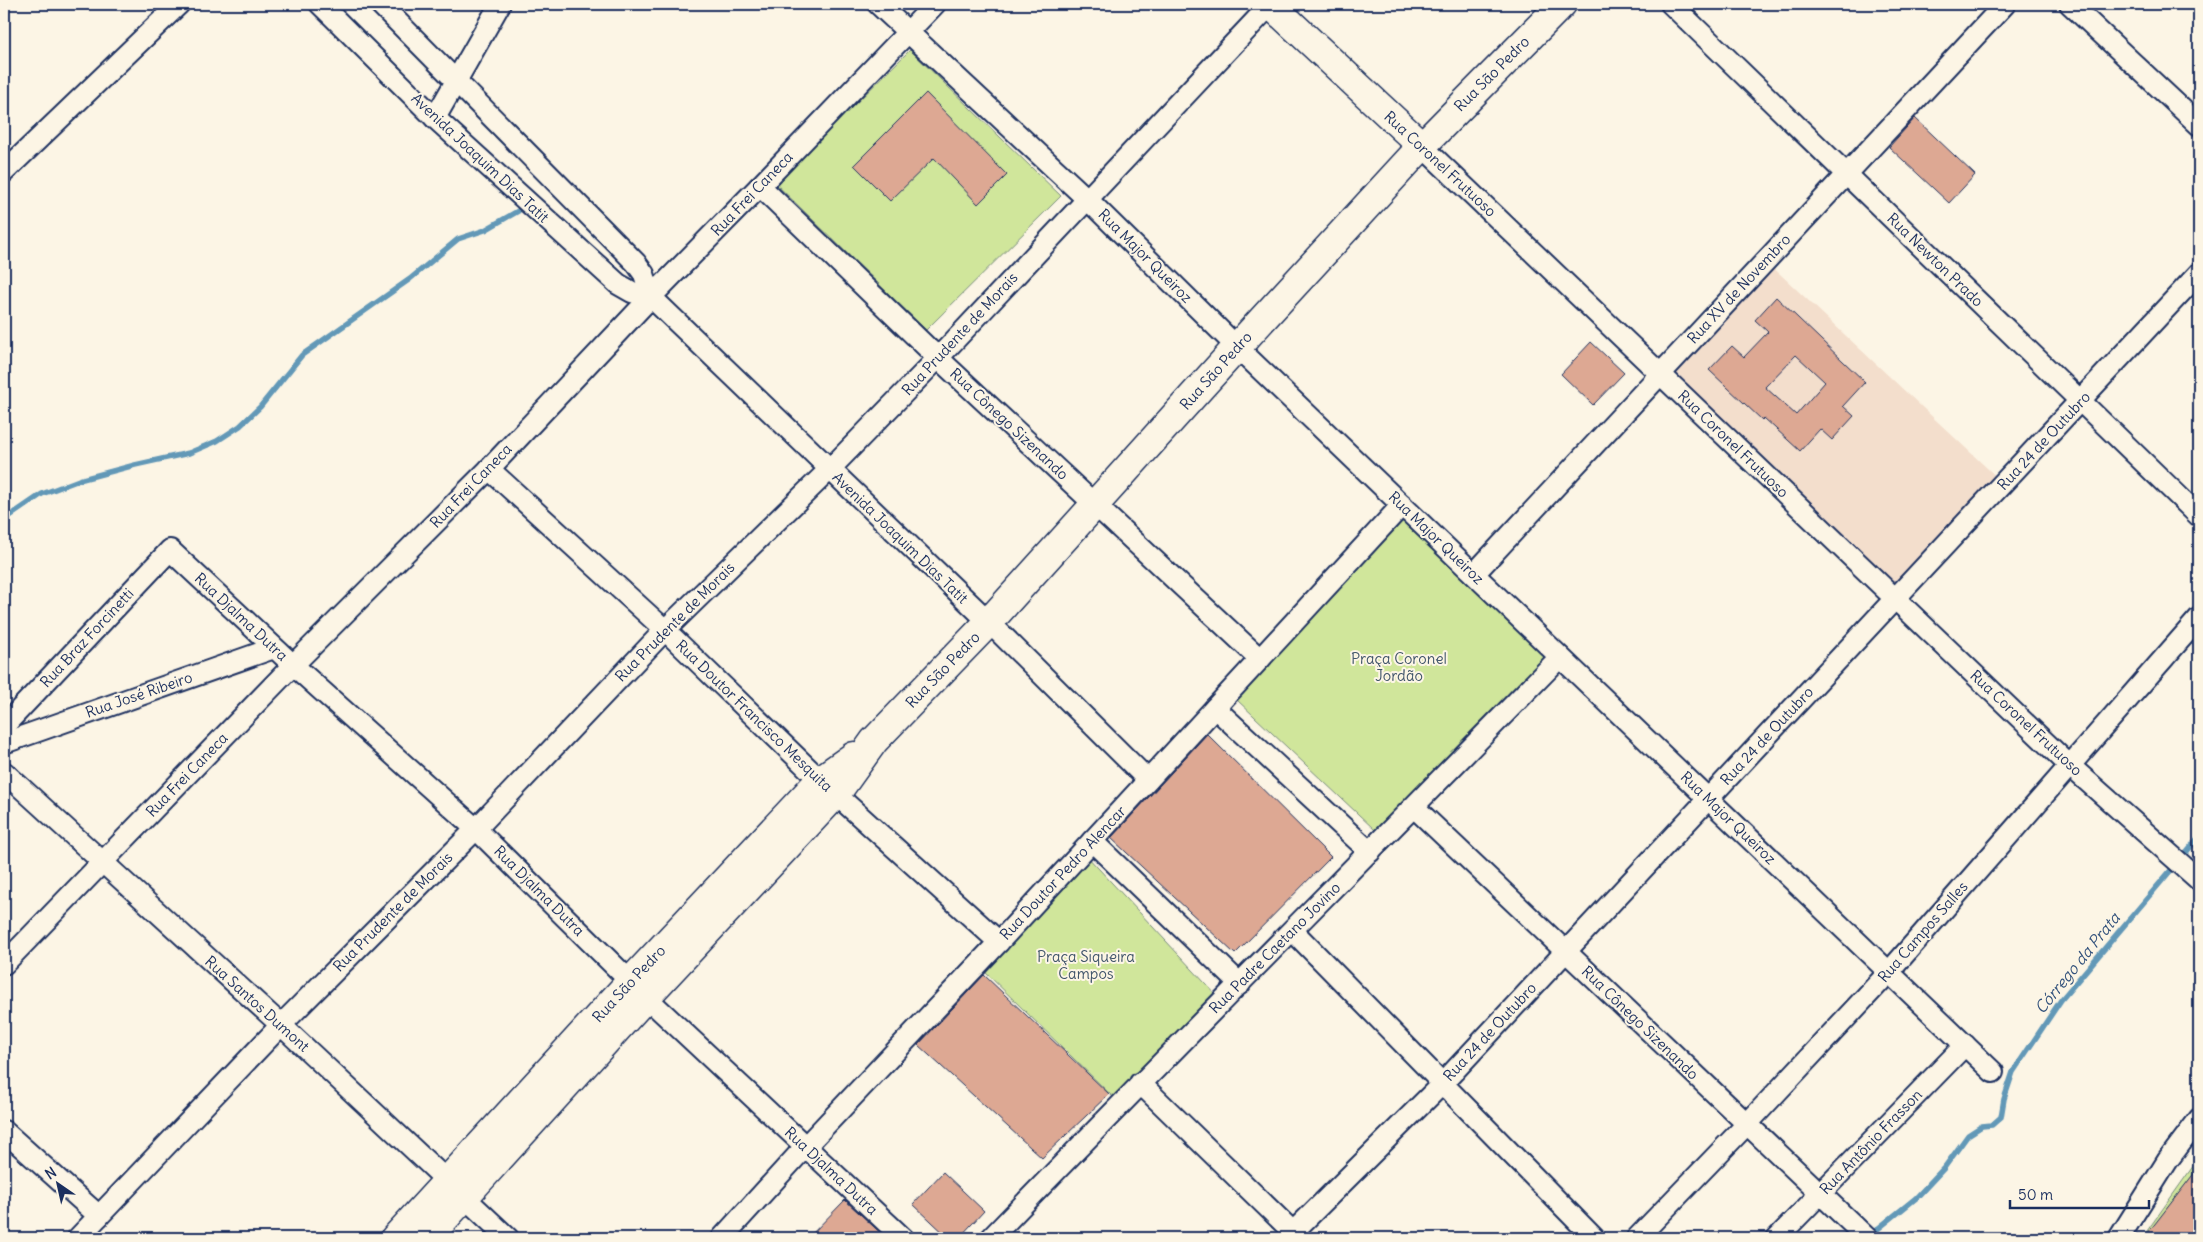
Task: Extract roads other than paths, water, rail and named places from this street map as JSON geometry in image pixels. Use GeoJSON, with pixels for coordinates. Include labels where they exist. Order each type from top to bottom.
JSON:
{"type":"FeatureCollection","features":[{"type":"Feature","properties":{"kind":"main road","name":"Rua Coronel Frutuoso"},"geometry":{"type":"LineString","coordinates":[[1270,4],[1422,146]]}},
{"type":"Feature","properties":{"kind":"main road","name":"Rua São Pedro"},"geometry":{"type":"LineString","coordinates":[[395,1238],[456,1189],[638,989],[828,787],[989,622],[1237,347],[1422,146],[1562,4]]}},
{"type":"Feature","properties":{"kind":"main road","name":"Rua São Pedro"},"geometry":{"type":"LineString","coordinates":[[427,1238],[456,1189]]}},
{"type":"Feature","properties":{"kind":"street"},"geometry":{"type":"LineString","coordinates":[[7,162],[179,4]]}},
{"type":"Feature","properties":{"kind":"street","name":"Avenida Joaquim Dias Tatit"},"geometry":{"type":"LineString","coordinates":[[320,4],[435,118],[618,284],[632,292],[651,297]]}},
{"type":"Feature","properties":{"kind":"street","name":"Avenida Joaquim Dias Tatit"},"geometry":{"type":"LineString","coordinates":[[380,4],[636,263],[644,274],[651,297],[989,622],[1148,780]]}},
{"type":"Feature","properties":{"kind":"street"},"geometry":{"type":"LineString","coordinates":[[435,118],[500,4]]}},
{"type":"Feature","properties":{"kind":"street","name":"Rua Major Queiroz"},"geometry":{"type":"LineString","coordinates":[[878,4],[1086,198],[1237,347],[1993,1072]]}},
{"type":"Feature","properties":{"kind":"street","name":"Rua Frei Caneca"},"geometry":{"type":"LineString","coordinates":[[4,964],[293,666],[489,469],[651,297],[935,4]]}},
{"type":"Feature","properties":{"kind":"street","name":"Rua Prudente de Morais"},"geometry":{"type":"LineString","coordinates":[[78,1238],[281,1025],[476,830],[665,630],[829,470],[938,358],[1086,198],[1270,4]]}},
{"type":"Feature","properties":{"kind":"street","name":"Rua Newton Prado"},"geometry":{"type":"LineString","coordinates":[[1671,4],[2199,516]]}},
{"type":"Feature","properties":{"kind":"street","name":"Rua XV de Novembro"},"geometry":{"type":"LineString","coordinates":[[1474,574],[2004,4]]}},
{"type":"Feature","properties":{"kind":"street"},"geometry":{"type":"LineString","coordinates":[[2070,4],[2199,125]]}},
{"type":"Feature","properties":{"kind":"street","name":"Rua Coronel Frutuoso"},"geometry":{"type":"LineString","coordinates":[[1422,146],[2069,765],[2194,875]]}},
{"type":"Feature","properties":{"kind":"street","name":"Rua Cônego Sizenando"},"geometry":{"type":"LineString","coordinates":[[760,186],[938,358],[1260,659]]}},
{"type":"Feature","properties":{"kind":"street","name":"Rua 24 de Outubro"},"geometry":{"type":"LineString","coordinates":[[1293,1236],[1442,1084],[1896,600],[2199,273]]}},
{"type":"Feature","properties":{"kind":"street","name":"Rua Doutor Francisco Mesquita"},"geometry":{"type":"LineString","coordinates":[[489,469],[665,630],[828,787],[999,942]]}},
{"type":"Feature","properties":{"kind":"street","name":"Rua Doutor Pedro Alencar"},"geometry":{"type":"LineString","coordinates":[[722,1238],[805,1147],[999,942],[1402,505]]}},
{"type":"Feature","properties":{"kind":"street","name":"Rua Djalma Dutra"},"geometry":{"type":"LineString","coordinates":[[170,550],[293,666],[476,830],[638,989],[903,1238]]}},
{"type":"Feature","properties":{"kind":"street","name":"Rua Braz Forcinetti"},"geometry":{"type":"LineString","coordinates":[[4,726],[170,550]]}},
{"type":"Feature","properties":{"kind":"street","name":"Rua Campos Salles"},"geometry":{"type":"LineString","coordinates":[[1637,1238],[1889,972],[2199,618]]}},
{"type":"Feature","properties":{"kind":"street","name":"Rua José Ribeiro"},"geometry":{"type":"LineString","coordinates":[[4,743],[274,648]]}},
{"type":"Feature","properties":{"kind":"street","name":"Rua Padre Caetano Jovino"},"geometry":{"type":"LineString","coordinates":[[991,1238],[1140,1083],[1293,931],[1560,657]]}},
{"type":"Feature","properties":{"kind":"street"},"geometry":{"type":"LineString","coordinates":[[1215,708],[1370,852]]}},
{"type":"Feature","properties":{"kind":"street","name":"Rua Santos Dumont"},"geometry":{"type":"LineString","coordinates":[[4,772],[281,1025],[508,1238]]}},
{"type":"Feature","properties":{"kind":"street","name":"Rua Cônego Sizenando"},"geometry":{"type":"LineString","coordinates":[[1414,807],[1862,1234]]}},
{"type":"Feature","properties":{"kind":"street"},"geometry":{"type":"LineString","coordinates":[[1092,841],[1240,984]]}},
{"type":"Feature","properties":{"kind":"street"},"geometry":{"type":"LineString","coordinates":[[1293,931],[1594,1238]]}},
{"type":"Feature","properties":{"kind":"street","name":"Rua Antônio Frasson"},"geometry":{"type":"LineString","coordinates":[[1777,1238],[1965,1045]]}},
{"type":"Feature","properties":{"kind":"street"},"geometry":{"type":"LineString","coordinates":[[1140,1083],[1293,1236]]}},
{"type":"Feature","properties":{"kind":"street"},"geometry":{"type":"LineString","coordinates":[[2119,1238],[2168,1160],[2199,1119]]}},
{"type":"Feature","properties":{"kind":"street"},"geometry":{"type":"LineString","coordinates":[[4,1131],[99,1216]]}},
{"type":"Feature","properties":{"kind":"waterway"},"geometry":{"type":"LineString","coordinates":[[4,520],[42,494],[79,480],[189,453],[217,441],[240,426],[260,407],[302,355],[410,279],[458,239],[485,230],[518,211]]}},
{"type":"Feature","properties":{"kind":"waterway","name":"Córrego da Prata"},"geometry":{"type":"LineString","coordinates":[[1869,1236],[1916,1198],[1944,1168],[1968,1135],[1982,1126],[1992,1125],[2001,1117],[2004,1099],[2013,1072],[2061,1000],[2199,837]]}},
{"type":"Feature","properties":{"kind":"park label","name":"Praça Coronel Jordão"},"geometry":{"type":"Point","coordinates":[1399,668]}},
{"type":"Feature","properties":{"kind":"park label","name":"Praça Siqueira Campos"},"geometry":{"type":"Point","coordinates":[1086,966]}}]}
